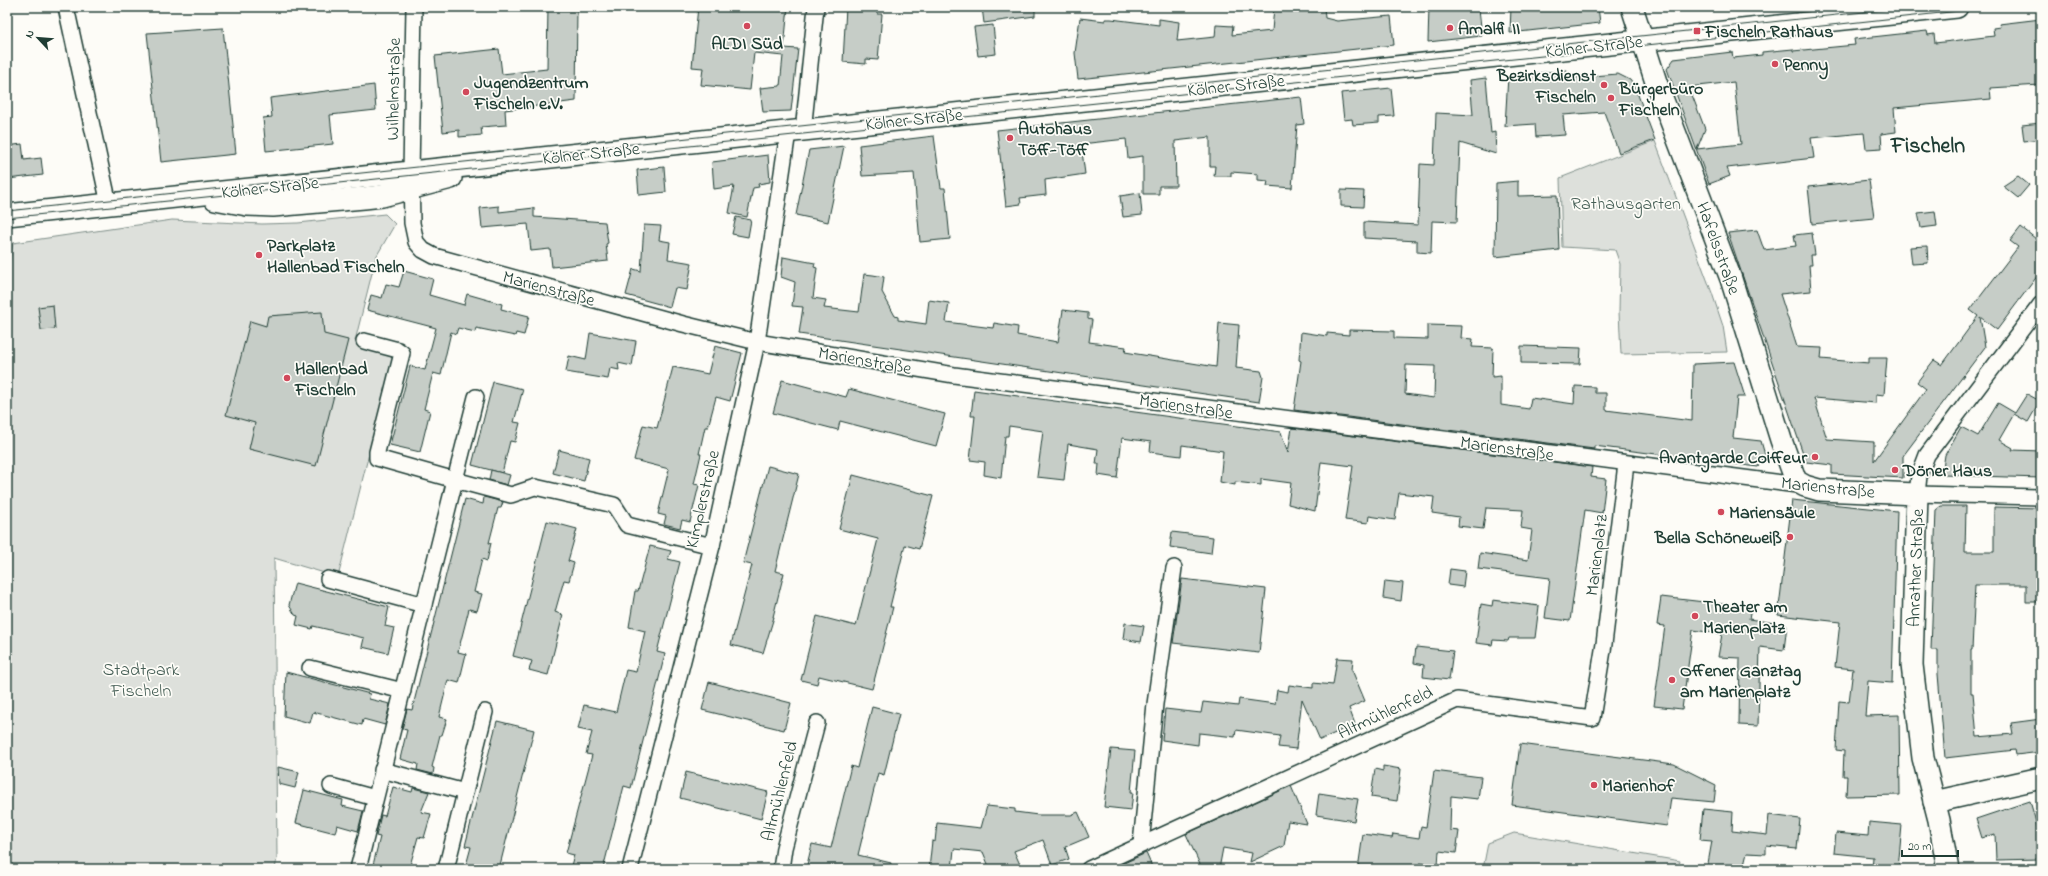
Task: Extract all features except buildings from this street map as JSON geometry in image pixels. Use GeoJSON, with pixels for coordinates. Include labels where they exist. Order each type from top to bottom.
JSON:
{"type":"FeatureCollection","features":[{"type":"Feature","properties":{"kind":"main road","name":"Hafelsstraße"},"geometry":{"type":"LineString","coordinates":[[1632,7],[1656,82],[1747,327],[1781,440],[1796,481],[1805,486]]}},
{"type":"Feature","properties":{"kind":"main road","name":"Kölner Straße"},"geometry":{"type":"LineString","coordinates":[[7,215],[193,194],[246,205],[273,206],[364,198],[411,180],[514,160],[795,132],[1957,7]]}},
{"type":"Feature","properties":{"kind":"main road","name":"Marienstraße"},"geometry":{"type":"LineString","coordinates":[[1805,486],[1819,490],[1917,494]]}},
{"type":"Feature","properties":{"kind":"main road","name":"Anrather Straße"},"geometry":{"type":"LineString","coordinates":[[1917,494],[1912,665],[1923,758],[1948,869]]}},
{"type":"Feature","properties":{"kind":"main road"},"geometry":{"type":"LineString","coordinates":[[1934,802],[2041,778]]}},
{"type":"Feature","properties":{"kind":"street"},"geometry":{"type":"LineString","coordinates":[[66,7],[109,204]]}},
{"type":"Feature","properties":{"kind":"street","name":"Wilhelmstraße"},"geometry":{"type":"LineString","coordinates":[[411,180],[414,7]]}},
{"type":"Feature","properties":{"kind":"street","name":"Kimplerstraße"},"geometry":{"type":"LineString","coordinates":[[630,869],[712,546],[757,342],[816,7]]}},
{"type":"Feature","properties":{"kind":"street","name":"Marienstraße"},"geometry":{"type":"LineString","coordinates":[[411,180],[412,223],[416,242],[423,250],[434,256],[683,324],[757,342],[954,375],[1626,464],[1805,486]]}},
{"type":"Feature","properties":{"kind":"street","name":"Anrather Straße"},"geometry":{"type":"LineString","coordinates":[[1917,494],[1918,476],[1927,456],[2041,304]]}},
{"type":"Feature","properties":{"kind":"street"},"geometry":{"type":"LineString","coordinates":[[364,341],[402,353],[377,452],[377,458],[511,495],[535,487],[614,505],[627,525],[712,546]]}},
{"type":"Feature","properties":{"kind":"street"},"geometry":{"type":"LineString","coordinates":[[358,869],[476,397]]}},
{"type":"Feature","properties":{"kind":"street","name":"Marienplatz"},"geometry":{"type":"LineString","coordinates":[[1603,650],[1626,464]]}},
{"type":"Feature","properties":{"kind":"street","name":"Marienstraße"},"geometry":{"type":"LineString","coordinates":[[1917,494],[2041,497]]}},
{"type":"Feature","properties":{"kind":"street"},"geometry":{"type":"LineString","coordinates":[[1141,844],[1156,704],[1174,568]]}},
{"type":"Feature","properties":{"kind":"street"},"geometry":{"type":"LineString","coordinates":[[328,579],[424,605]]}},
{"type":"Feature","properties":{"kind":"street","name":"Altmühlenfeld"},"geometry":{"type":"LineString","coordinates":[[1089,869],[1457,700],[1592,718],[1603,650]]}},
{"type":"Feature","properties":{"kind":"street"},"geometry":{"type":"LineString","coordinates":[[310,668],[403,691]]}},
{"type":"Feature","properties":{"kind":"street"},"geometry":{"type":"LineString","coordinates":[[446,869],[485,712]]}},
{"type":"Feature","properties":{"kind":"street","name":"Altmühlenfeld"},"geometry":{"type":"LineString","coordinates":[[781,869],[784,848],[817,723]]}},
{"type":"Feature","properties":{"kind":"street"},"geometry":{"type":"LineString","coordinates":[[382,770],[465,792]]}},
{"type":"Feature","properties":{"kind":"street"},"geometry":{"type":"LineString","coordinates":[[331,786],[375,798]]}},
{"type":"Feature","properties":{"kind":"green space","name":"Rathausgarten"},"geometry":{"type":"Polygon","coordinates":[[[1655,141],[1712,293],[1723,326],[1727,352],[1621,354],[1619,312],[1620,264],[1615,250],[1562,247],[1560,178],[1655,141]]]}},
{"type":"Feature","properties":{"kind":"green space","name":"Stadtpark Fischeln"},"geometry":{"type":"Polygon","coordinates":[[[385,214],[395,224],[376,257],[355,341],[393,358],[338,577],[274,558],[277,858],[275,869],[7,869],[7,276],[13,243],[172,220],[262,224],[298,223],[385,214]]]}},
{"type":"Feature","properties":{"kind":"green space"},"geometry":{"type":"Polygon","coordinates":[[[1514,833],[1680,861],[1678,869],[1483,869],[1488,843],[1514,833]]]}},
{"type":"Feature","properties":{"kind":"tram line"},"geometry":{"type":"LineString","coordinates":[[7,211],[1911,7]]}},
{"type":"Feature","properties":{"kind":"tram line"},"geometry":{"type":"LineString","coordinates":[[7,218],[1996,7]]}},
{"type":"Feature","properties":{"kind":"place","name":"ALDI Süd"},"geometry":{"type":"Point","coordinates":[747,26]}},
{"type":"Feature","properties":{"kind":"place","name":"Amalfi II"},"geometry":{"type":"Point","coordinates":[1450,28]}},
{"type":"Feature","properties":{"kind":"place","name":"Fischeln Rathaus"},"geometry":{"type":"Point","coordinates":[1697,31]}},
{"type":"Feature","properties":{"kind":"place","name":"Penny"},"geometry":{"type":"Point","coordinates":[1775,64]}},
{"type":"Feature","properties":{"kind":"place","name":"Bezirksdienst Fischeln"},"geometry":{"type":"Point","coordinates":[1604,85]}},
{"type":"Feature","properties":{"kind":"place","name":"Jugendzentrum Fischeln e.V."},"geometry":{"type":"Point","coordinates":[466,92]}},
{"type":"Feature","properties":{"kind":"place","name":"Bürgerbüro Fischeln"},"geometry":{"type":"Point","coordinates":[1611,98]}},
{"type":"Feature","properties":{"kind":"place","name":"Autohaus Töff-Töff"},"geometry":{"type":"Point","coordinates":[1010,138]}},
{"type":"Feature","properties":{"kind":"place","name":"Parkplatz Hallenbad Fischeln"},"geometry":{"type":"Point","coordinates":[259,255]}},
{"type":"Feature","properties":{"kind":"place","name":"Hallenbad Fischeln"},"geometry":{"type":"Point","coordinates":[287,378]}},
{"type":"Feature","properties":{"kind":"place","name":"Avantgarde Coiffeur"},"geometry":{"type":"Point","coordinates":[1815,457]}},
{"type":"Feature","properties":{"kind":"place","name":"Döner Haus"},"geometry":{"type":"Point","coordinates":[1895,470]}},
{"type":"Feature","properties":{"kind":"place","name":"Mariensäule"},"geometry":{"type":"Point","coordinates":[1721,512]}},
{"type":"Feature","properties":{"kind":"place","name":"Bella Schöneweiß"},"geometry":{"type":"Point","coordinates":[1790,537]}},
{"type":"Feature","properties":{"kind":"place","name":"Theater am Marienplatz"},"geometry":{"type":"Point","coordinates":[1695,616]}},
{"type":"Feature","properties":{"kind":"place","name":"Offener Ganztag am Marienplatz"},"geometry":{"type":"Point","coordinates":[1672,680]}},
{"type":"Feature","properties":{"kind":"place","name":"Marienhof"},"geometry":{"type":"Point","coordinates":[1594,785]}},
{"type":"Feature","properties":{"kind":"district","name":"Fischeln"},"geometry":{"type":"Point","coordinates":[1928,144]}}]}
